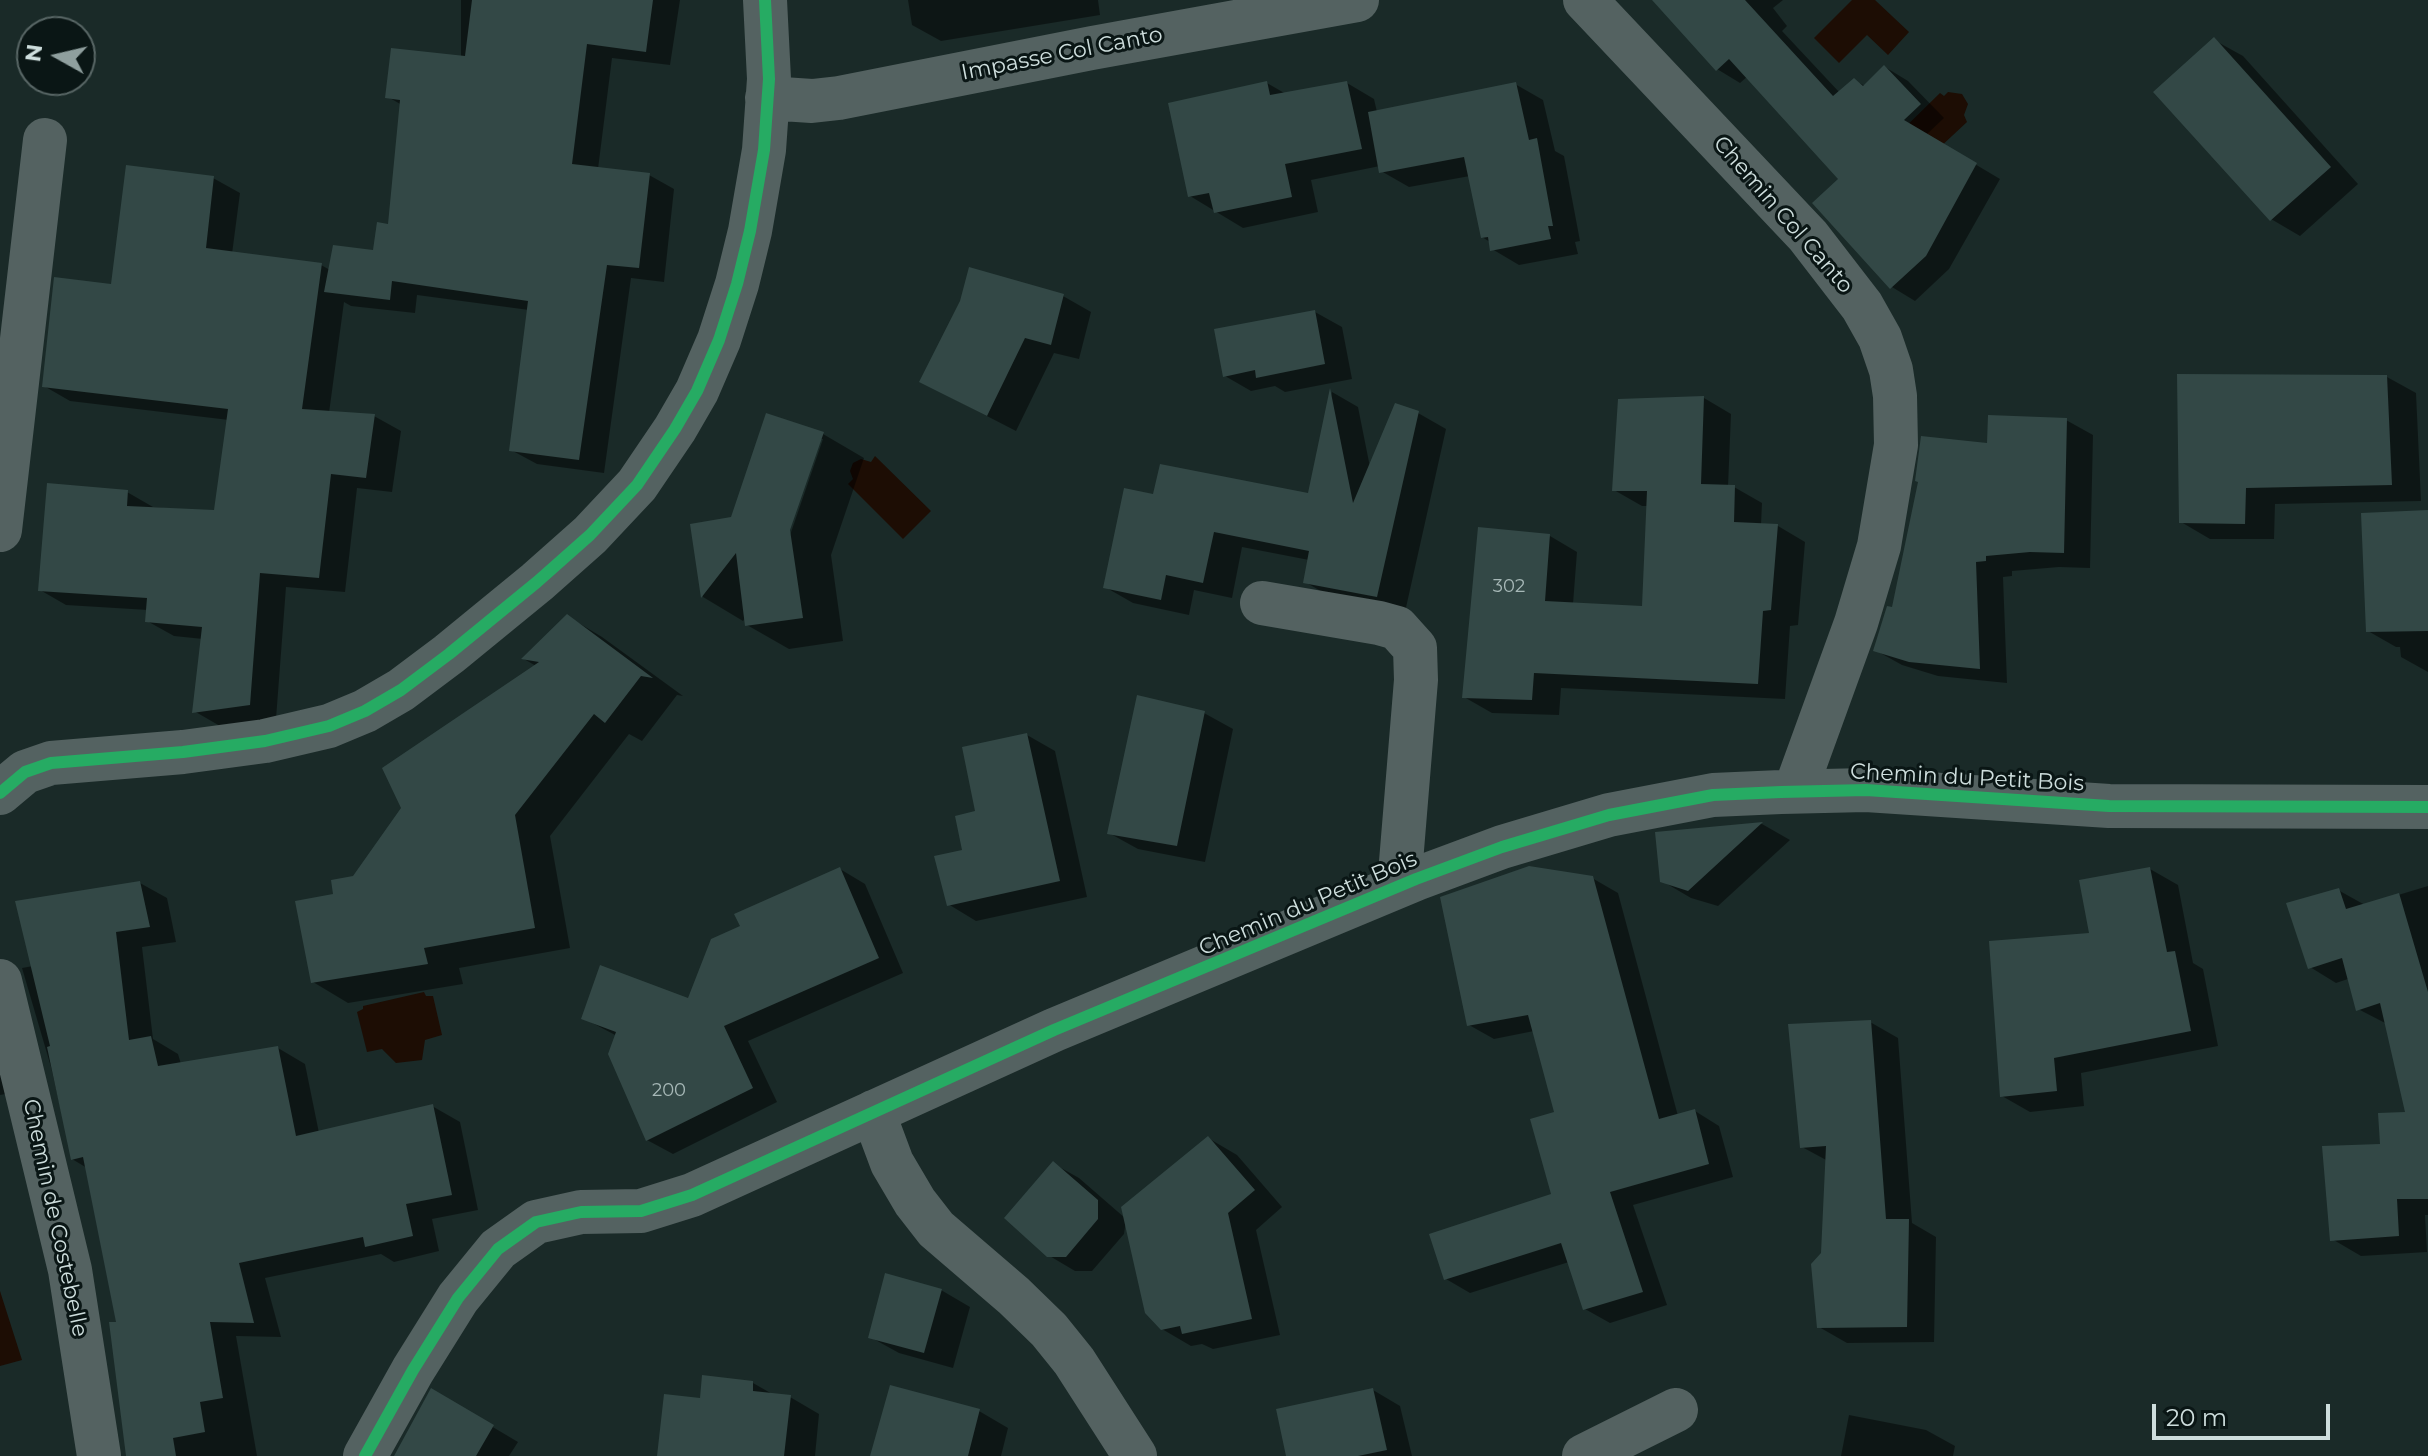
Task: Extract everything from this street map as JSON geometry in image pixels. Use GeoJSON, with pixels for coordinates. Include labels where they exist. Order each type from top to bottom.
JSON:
{"type":"FeatureCollection","features":[{"type":"Feature","properties":{"kind":"street"},"geometry":{"type":"LineString","coordinates":[[0,793],[25,772],[51,763],[207,750],[265,741],[329,726],[365,711],[401,690],[449,654],[590,535],[637,485],[675,429],[697,391],[719,340],[750,231],[764,150],[767,98],[765,0]]}},
{"type":"Feature","properties":{"kind":"street","name":"Impasse Col Canto"},"geometry":{"type":"LineString","coordinates":[[767,98],[812,101],[839,98],[1357,0]]}},
{"type":"Feature","properties":{"kind":"street","name":"Chemin Col Canto"},"geometry":{"type":"LineString","coordinates":[[1585,0],[1816,246],[1862,306],[1880,338],[1891,370],[1896,445],[1879,546],[1856,623],[1795,791]]}},
{"type":"Feature","properties":{"kind":"street"},"geometry":{"type":"LineString","coordinates":[[0,530],[4,460],[45,140]]}},
{"type":"Feature","properties":{"kind":"street"},"geometry":{"type":"LineString","coordinates":[[1262,603],[1397,628],[1415,648],[1416,680],[1399,886]]}},
{"type":"Feature","properties":{"kind":"street","name":"Chemin du Petit Bois"},"geometry":{"type":"LineString","coordinates":[[365,1456],[458,1298],[498,1249],[536,1222],[581,1212],[641,1211],[692,1195],[1054,1030],[1399,886],[1502,847],[1609,815],[1713,795],[1795,791],[1866,790],[2109,806],[2428,807]]}},
{"type":"Feature","properties":{"kind":"street","name":"Chemin de Costebelle"},"geometry":{"type":"LineString","coordinates":[[0,981],[70,1270],[99,1456]]}},
{"type":"Feature","properties":{"kind":"street"},"geometry":{"type":"LineString","coordinates":[[873,1112],[892,1163],[915,1202],[936,1229],[1049,1330],[1074,1361],[1135,1456]]}},
{"type":"Feature","properties":{"kind":"street"},"geometry":{"type":"LineString","coordinates":[[1584,1456],[1676,1410]]}},
{"type":"Feature","properties":{"kind":"shaded area"},"geometry":{"type":"Polygon","coordinates":[[[1852,0],[1875,0],[1909,32],[1888,55],[1867,35],[1839,63],[1814,38],[1852,0]]]}},
{"type":"Feature","properties":{"kind":"shaded area"},"geometry":{"type":"Polygon","coordinates":[[[1948,92],[1962,94],[1968,104],[1964,115],[1967,122],[1908,177],[1883,149],[1940,93],[1944,96],[1948,92]]]}},
{"type":"Feature","properties":{"kind":"shaded area"},"geometry":{"type":"Polygon","coordinates":[[[875,456],[931,511],[903,539],[848,484],[853,479],[850,471],[853,463],[861,459],[871,462],[875,456]]]}},
{"type":"Feature","properties":{"kind":"shaded area"},"geometry":{"type":"Polygon","coordinates":[[[424,992],[426,996],[433,996],[442,1035],[425,1040],[422,1060],[396,1063],[382,1049],[367,1052],[357,1012],[363,1006],[424,992]]]}},
{"type":"Feature","properties":{"kind":"shaded area"},"geometry":{"type":"Polygon","coordinates":[[[0,1291],[22,1360],[0,1366],[0,1291]]]}},
{"type":"Feature","properties":{"kind":"building"},"geometry":{"type":"Polygon","coordinates":[[[472,0],[653,0],[646,52],[587,44],[572,164],[650,173],[639,268],[607,265],[579,460],[509,451],[528,301],[392,281],[390,300],[324,292],[333,245],[373,250],[377,222],[388,224],[400,100],[385,98],[391,48],[465,56],[472,0]]]}},
{"type":"Feature","properties":{"kind":"building"},"geometry":{"type":"Polygon","coordinates":[[[1652,0],[1745,0],[1833,96],[1854,78],[1863,86],[1884,65],[1921,104],[1904,120],[1977,163],[1926,256],[1890,289],[1812,203],[1838,179],[1729,59],[1716,71],[1652,0]]]}},
{"type":"Feature","properties":{"kind":"building"},"geometry":{"type":"Polygon","coordinates":[[[2214,37],[2331,167],[2270,221],[2153,92],[2214,37]]]}},
{"type":"Feature","properties":{"kind":"building"},"geometry":{"type":"Polygon","coordinates":[[[1267,81],[1270,95],[1347,81],[1362,149],[1285,164],[1292,197],[1214,213],[1209,193],[1188,197],[1168,103],[1267,81]]]}},
{"type":"Feature","properties":{"kind":"building"},"geometry":{"type":"Polygon","coordinates":[[[1516,82],[1529,140],[1537,138],[1553,226],[1548,226],[1551,239],[1490,251],[1488,237],[1481,238],[1464,157],[1379,173],[1368,112],[1516,82]]]}},
{"type":"Feature","properties":{"kind":"building"},"geometry":{"type":"Polygon","coordinates":[[[126,165],[214,176],[206,248],[322,263],[302,409],[375,414],[366,478],[331,474],[319,578],[260,573],[250,705],[192,713],[202,627],[145,622],[147,598],[38,591],[47,483],[128,490],[127,506],[214,510],[228,409],[42,387],[54,277],[111,284],[126,165]]]}},
{"type":"Feature","properties":{"kind":"building"},"geometry":{"type":"Polygon","coordinates":[[[969,267],[1064,294],[1051,345],[1025,338],[987,416],[919,382],[960,301],[969,267]]]}},
{"type":"Feature","properties":{"kind":"building"},"geometry":{"type":"Polygon","coordinates":[[[1315,310],[1325,364],[1256,378],[1255,370],[1223,377],[1214,329],[1315,310]]]}},
{"type":"Feature","properties":{"kind":"building"},"geometry":{"type":"Polygon","coordinates":[[[2177,374],[2387,375],[2392,485],[2246,488],[2245,524],[2179,523],[2177,374]]]}},
{"type":"Feature","properties":{"kind":"building"},"geometry":{"type":"Polygon","coordinates":[[[1330,388],[1353,503],[1395,403],[1419,411],[1377,597],[1303,583],[1309,551],[1214,532],[1203,583],[1166,575],[1161,600],[1103,588],[1124,488],[1153,494],[1160,464],[1308,493],[1330,388]]]}},
{"type":"Feature","properties":{"kind":"building"},"geometry":{"type":"Polygon","coordinates":[[[1704,396],[1701,484],[1735,485],[1734,522],[1778,524],[1771,610],[1763,611],[1758,684],[1534,673],[1532,700],[1462,698],[1478,527],[1550,534],[1545,601],[1642,606],[1647,491],[1612,491],[1618,399],[1704,396]]]}},
{"type":"Feature","properties":{"kind":"building"},"geometry":{"type":"Polygon","coordinates":[[[766,413],[824,432],[790,530],[803,618],[745,626],[736,553],[701,598],[690,524],[731,517],[766,413]]]}},
{"type":"Feature","properties":{"kind":"building"},"geometry":{"type":"Polygon","coordinates":[[[1988,415],[2067,418],[2064,553],[1986,556],[1986,561],[1976,562],[1980,669],[1909,662],[1873,651],[1887,606],[1892,607],[1918,482],[1915,481],[1921,436],[1987,443],[1988,415]]]}},
{"type":"Feature","properties":{"kind":"building"},"geometry":{"type":"Polygon","coordinates":[[[2428,510],[2428,631],[2366,632],[2361,513],[2428,510]]]}},
{"type":"Feature","properties":{"kind":"building"},"geometry":{"type":"Polygon","coordinates":[[[567,614],[653,678],[641,676],[605,723],[594,714],[515,815],[535,928],[424,948],[428,964],[311,983],[295,901],[333,894],[331,880],[353,876],[401,808],[382,768],[539,662],[521,659],[567,614]]]}},
{"type":"Feature","properties":{"kind":"building"},"geometry":{"type":"Polygon","coordinates":[[[1137,695],[1205,711],[1177,846],[1107,834],[1137,695]]]}},
{"type":"Feature","properties":{"kind":"building"},"geometry":{"type":"Polygon","coordinates":[[[1027,733],[1060,881],[947,906],[934,856],[962,850],[955,816],[975,811],[962,747],[1027,733]]]}},
{"type":"Feature","properties":{"kind":"building"},"geometry":{"type":"Polygon","coordinates":[[[1763,822],[1688,891],[1660,882],[1655,832],[1763,822]]]}},
{"type":"Feature","properties":{"kind":"building"},"geometry":{"type":"Polygon","coordinates":[[[1529,866],[1593,876],[1659,1119],[1695,1109],[1709,1164],[1610,1192],[1643,1292],[1583,1310],[1561,1243],[1444,1280],[1429,1234],[1551,1194],[1530,1119],[1554,1112],[1528,1015],[1467,1026],[1440,897],[1529,866]]]}},
{"type":"Feature","properties":{"kind":"building"},"geometry":{"type":"Polygon","coordinates":[[[840,867],[879,958],[724,1026],[753,1088],[646,1141],[608,1054],[616,1032],[581,1019],[600,965],[688,998],[711,939],[740,926],[734,914],[840,867]]]}},
{"type":"Feature","properties":{"kind":"building"},"geometry":{"type":"Polygon","coordinates":[[[2150,867],[2167,952],[2175,951],[2191,1031],[2054,1058],[2057,1091],[2000,1097],[1989,941],[2089,933],[2079,880],[2150,867]]]}},
{"type":"Feature","properties":{"kind":"building"},"geometry":{"type":"Polygon","coordinates":[[[140,881],[150,927],[116,932],[129,1040],[151,1036],[158,1066],[278,1046],[296,1136],[433,1104],[452,1195],[406,1204],[413,1236],[365,1247],[363,1237],[239,1263],[254,1323],[210,1322],[223,1398],[200,1402],[205,1432],[173,1438],[176,1456],[126,1456],[109,1322],[116,1322],[83,1157],[71,1160],[47,1047],[50,1046],[15,901],[140,881]]]}},
{"type":"Feature","properties":{"kind":"building"},"geometry":{"type":"Polygon","coordinates":[[[2339,888],[2346,909],[2399,893],[2428,992],[2428,1199],[2397,1199],[2399,1236],[2330,1241],[2322,1146],[2380,1144],[2378,1113],[2405,1112],[2380,1003],[2356,1011],[2342,958],[2308,969],[2286,903],[2339,888]]]}},
{"type":"Feature","properties":{"kind":"building"},"geometry":{"type":"Polygon","coordinates":[[[1871,1020],[1886,1219],[1909,1219],[1907,1327],[1817,1328],[1811,1264],[1821,1253],[1826,1146],[1800,1148],[1788,1024],[1871,1020]]]}},
{"type":"Feature","properties":{"kind":"building"},"geometry":{"type":"Polygon","coordinates":[[[1208,1136],[1255,1190],[1228,1213],[1252,1319],[1182,1334],[1180,1326],[1161,1330],[1145,1313],[1121,1207],[1208,1136]]]}},
{"type":"Feature","properties":{"kind":"building"},"geometry":{"type":"Polygon","coordinates":[[[1053,1161],[1098,1200],[1098,1219],[1066,1257],[1047,1257],[1004,1218],[1053,1161]]]}},
{"type":"Feature","properties":{"kind":"building"},"geometry":{"type":"Polygon","coordinates":[[[885,1273],[942,1289],[924,1353],[868,1338],[885,1273]]]}},
{"type":"Feature","properties":{"kind":"building"},"geometry":{"type":"Polygon","coordinates":[[[702,1375],[753,1381],[753,1391],[791,1395],[784,1456],[657,1456],[664,1394],[700,1398],[702,1375]]]}},
{"type":"Feature","properties":{"kind":"building"},"geometry":{"type":"Polygon","coordinates":[[[890,1385],[980,1409],[968,1456],[870,1456],[890,1385]]]}},
{"type":"Feature","properties":{"kind":"building"},"geometry":{"type":"Polygon","coordinates":[[[431,1388],[494,1425],[476,1456],[394,1456],[431,1388]]]}},
{"type":"Feature","properties":{"kind":"building"},"geometry":{"type":"Polygon","coordinates":[[[1373,1388],[1387,1450],[1358,1456],[1286,1456],[1276,1409],[1373,1388]]]}},
{"type":"Feature","properties":{"kind":"cycle path"},"geometry":{"type":"LineString","coordinates":[[0,793],[25,772],[51,763],[183,752],[265,741],[329,726],[365,711],[401,690],[449,654],[590,535],[637,485],[675,429],[697,391],[719,340],[750,231],[764,150],[769,79],[765,0]]}},
{"type":"Feature","properties":{"kind":"cycle path"},"geometry":{"type":"LineString","coordinates":[[365,1456],[458,1298],[498,1249],[536,1222],[581,1212],[641,1211],[692,1195],[1054,1030],[1416,879],[1502,847],[1609,815],[1713,795],[1781,792],[1866,790],[2109,806],[2428,807]]}}]}
